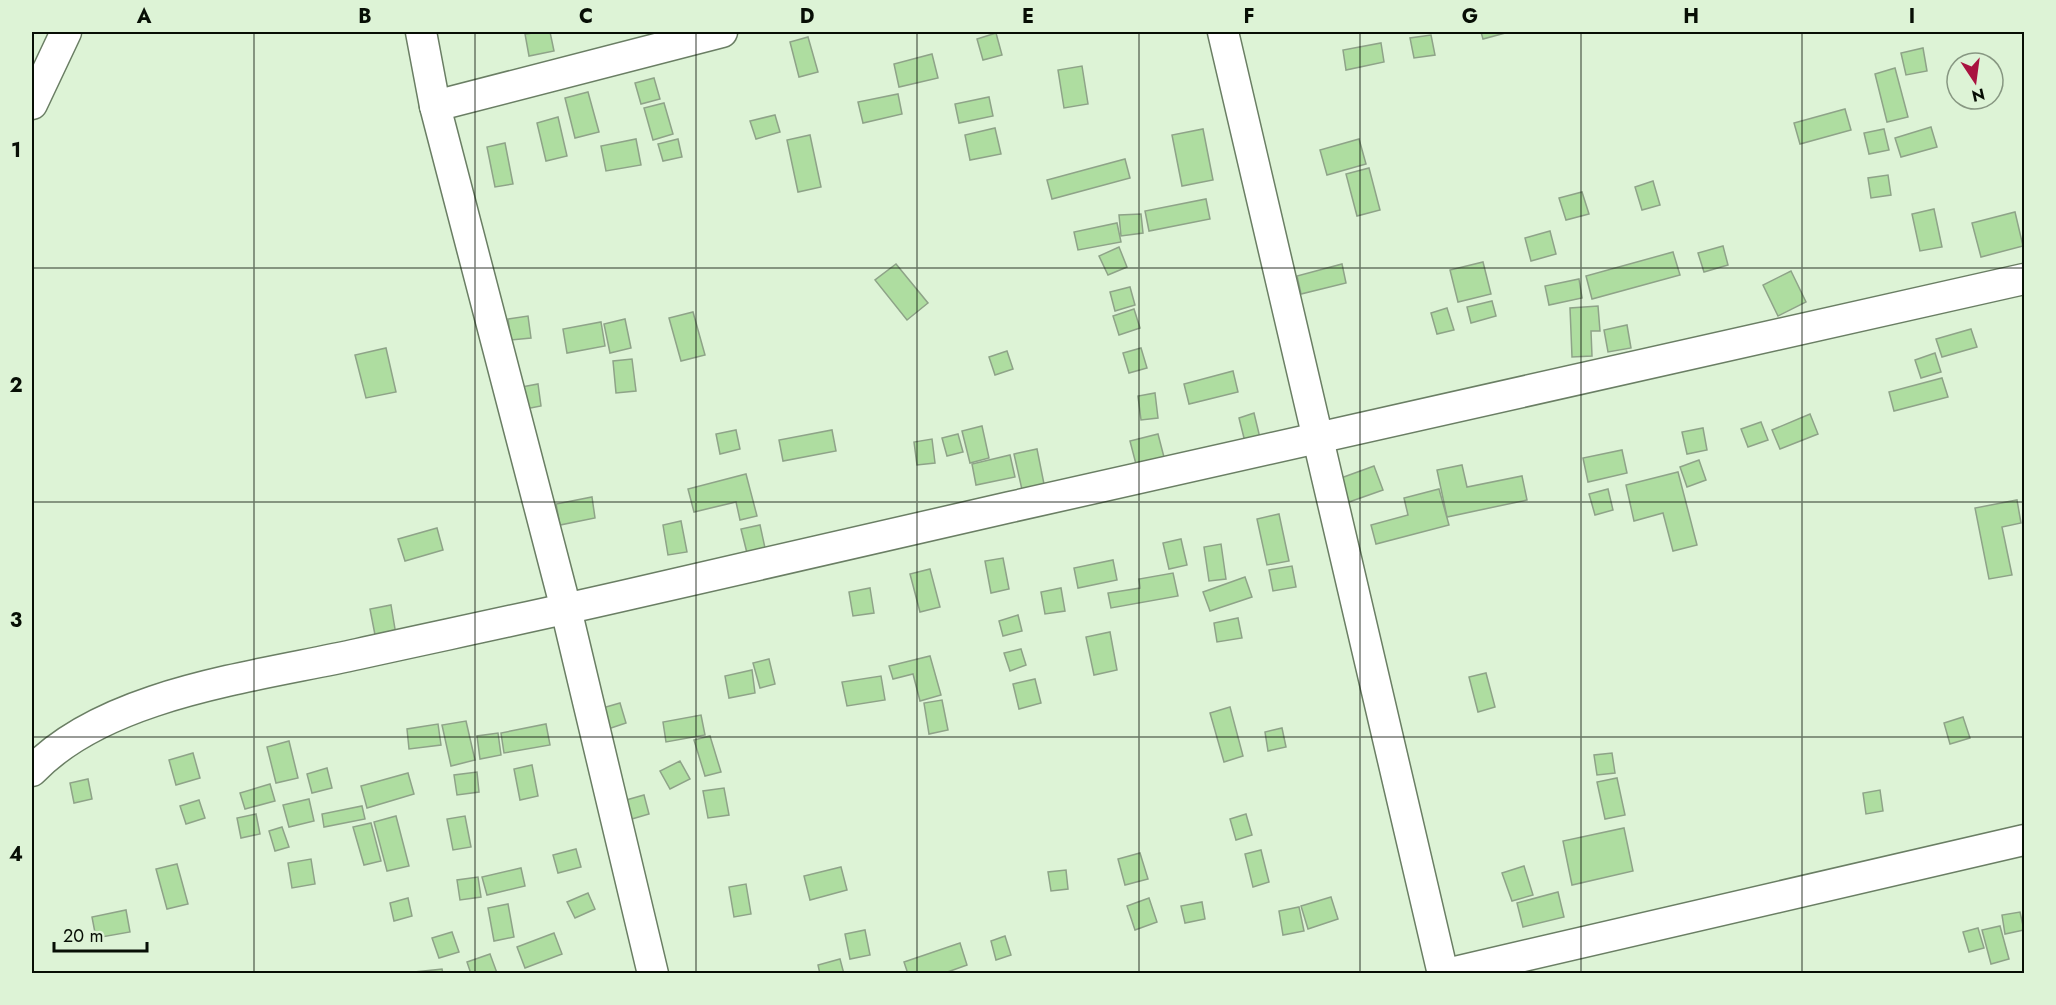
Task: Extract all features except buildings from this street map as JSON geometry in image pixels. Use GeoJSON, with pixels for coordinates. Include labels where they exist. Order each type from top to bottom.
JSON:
{"type":"FeatureCollection","features":[{"type":"Feature","properties":{"kind":"street"},"geometry":{"type":"LineString","coordinates":[[32,104],[66,32]]}},
{"type":"Feature","properties":{"kind":"street"},"geometry":{"type":"LineString","coordinates":[[421,32],[435,106],[566,609],[653,974]]}},
{"type":"Feature","properties":{"kind":"street"},"geometry":{"type":"LineString","coordinates":[[435,106],[723,32]]}},
{"type":"Feature","properties":{"kind":"street"},"geometry":{"type":"LineString","coordinates":[[1223,32],[1445,974],[2025,840]]}},
{"type":"Feature","properties":{"kind":"street"},"geometry":{"type":"LineString","coordinates":[[32,771],[51,750],[115,715],[190,691],[566,609],[1318,436],[2025,279]]}}]}
